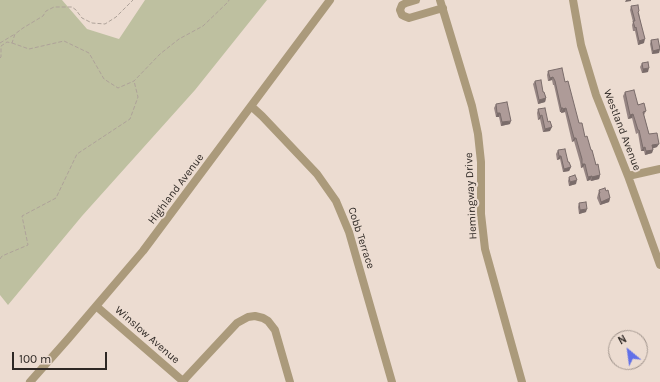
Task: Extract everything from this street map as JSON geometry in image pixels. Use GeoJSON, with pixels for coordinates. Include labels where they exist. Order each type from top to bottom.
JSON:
{"type":"FeatureCollection","features":[{"type":"Feature","properties":{"kind":"street","name":"Highland Avenue"},"geometry":{"type":"LineString","coordinates":[[30,382],[143,251],[330,0]]}},
{"type":"Feature","properties":{"kind":"street"},"geometry":{"type":"LineString","coordinates":[[416,0],[402,5],[400,10],[404,16],[409,18],[443,8]]}},
{"type":"Feature","properties":{"kind":"street","name":"Hemingway Drive"},"geometry":{"type":"LineString","coordinates":[[440,0],[468,90],[478,134],[481,162],[481,214],[485,249],[522,382]]}},
{"type":"Feature","properties":{"kind":"street","name":"Westland Avenue"},"geometry":{"type":"LineString","coordinates":[[573,0],[580,38],[596,95],[628,176],[660,265]]}},
{"type":"Feature","properties":{"kind":"street","name":"Cobb Terrace"},"geometry":{"type":"LineString","coordinates":[[251,106],[318,174],[336,201],[349,232],[392,382]]}},
{"type":"Feature","properties":{"kind":"street"},"geometry":{"type":"LineString","coordinates":[[628,176],[660,169]]}},
{"type":"Feature","properties":{"kind":"street","name":"Winslow Avenue"},"geometry":{"type":"LineString","coordinates":[[96,306],[183,382]]}},
{"type":"Feature","properties":{"kind":"street"},"geometry":{"type":"LineString","coordinates":[[183,382],[238,323],[255,316],[268,321],[275,330],[290,382]]}},
{"type":"Feature","properties":{"kind":"path"},"geometry":{"type":"LineString","coordinates":[[0,43],[43,16],[46,11],[54,7],[72,7],[82,18],[92,23],[105,24],[116,17],[133,0]]}},
{"type":"Feature","properties":{"kind":"path"},"geometry":{"type":"LineString","coordinates":[[0,58],[2,46],[7,42],[29,49],[64,41],[89,53],[104,79],[118,88],[134,81],[160,54],[179,38],[203,26],[229,0]]}},
{"type":"Feature","properties":{"kind":"path"},"geometry":{"type":"LineString","coordinates":[[12,43],[15,34]]}},
{"type":"Feature","properties":{"kind":"path"},"geometry":{"type":"LineString","coordinates":[[0,259],[2,256],[28,245],[22,216],[56,198],[77,154],[130,119],[138,97],[134,81]]}},
{"type":"Feature","properties":{"kind":"green space"},"geometry":{"type":"Polygon","coordinates":[[[0,0],[62,0],[87,29],[119,39],[145,0],[267,0],[195,90],[82,216],[8,305],[0,295],[0,0]]]}},
{"type":"Feature","properties":{"kind":"building"},"geometry":{"type":"Polygon","coordinates":[[[638,5],[638,12],[645,39],[639,41],[633,21],[635,21],[631,6],[638,5]]]}},
{"type":"Feature","properties":{"kind":"building"},"geometry":{"type":"Polygon","coordinates":[[[658,39],[660,49],[653,51],[651,40],[658,39]]]}},
{"type":"Feature","properties":{"kind":"building"},"geometry":{"type":"Polygon","coordinates":[[[648,62],[649,68],[643,69],[642,63],[648,62]]]}},
{"type":"Feature","properties":{"kind":"building"},"geometry":{"type":"Polygon","coordinates":[[[562,68],[565,82],[568,81],[579,123],[582,123],[585,137],[587,136],[596,165],[598,164],[600,175],[588,177],[585,164],[582,164],[576,138],[574,138],[566,108],[561,108],[555,81],[553,77],[550,78],[548,71],[562,68]]]}},
{"type":"Feature","properties":{"kind":"building"},"geometry":{"type":"Polygon","coordinates":[[[541,80],[543,92],[546,98],[539,100],[535,81],[541,80]]]}},
{"type":"Feature","properties":{"kind":"building"},"geometry":{"type":"Polygon","coordinates":[[[634,90],[638,105],[644,103],[646,111],[643,112],[649,134],[657,133],[659,144],[652,145],[653,150],[646,151],[645,147],[643,148],[639,130],[633,114],[630,115],[625,92],[634,90]]]}},
{"type":"Feature","properties":{"kind":"building"},"geometry":{"type":"Polygon","coordinates":[[[507,102],[511,121],[502,122],[500,113],[497,113],[496,104],[507,102]]]}},
{"type":"Feature","properties":{"kind":"building"},"geometry":{"type":"Polygon","coordinates":[[[545,108],[548,122],[550,121],[552,127],[545,129],[542,115],[540,116],[538,109],[545,108]]]}},
{"type":"Feature","properties":{"kind":"building"},"geometry":{"type":"Polygon","coordinates":[[[565,149],[568,162],[571,167],[564,169],[558,150],[565,149]]]}},
{"type":"Feature","properties":{"kind":"building"},"geometry":{"type":"Polygon","coordinates":[[[575,175],[577,180],[570,182],[569,177],[575,175]]]}},
{"type":"Feature","properties":{"kind":"building"},"geometry":{"type":"Polygon","coordinates":[[[605,188],[606,191],[608,190],[610,198],[601,202],[599,190],[605,188]]]}},
{"type":"Feature","properties":{"kind":"building"},"geometry":{"type":"Polygon","coordinates":[[[586,202],[587,209],[580,210],[579,203],[586,202]]]}}]}
